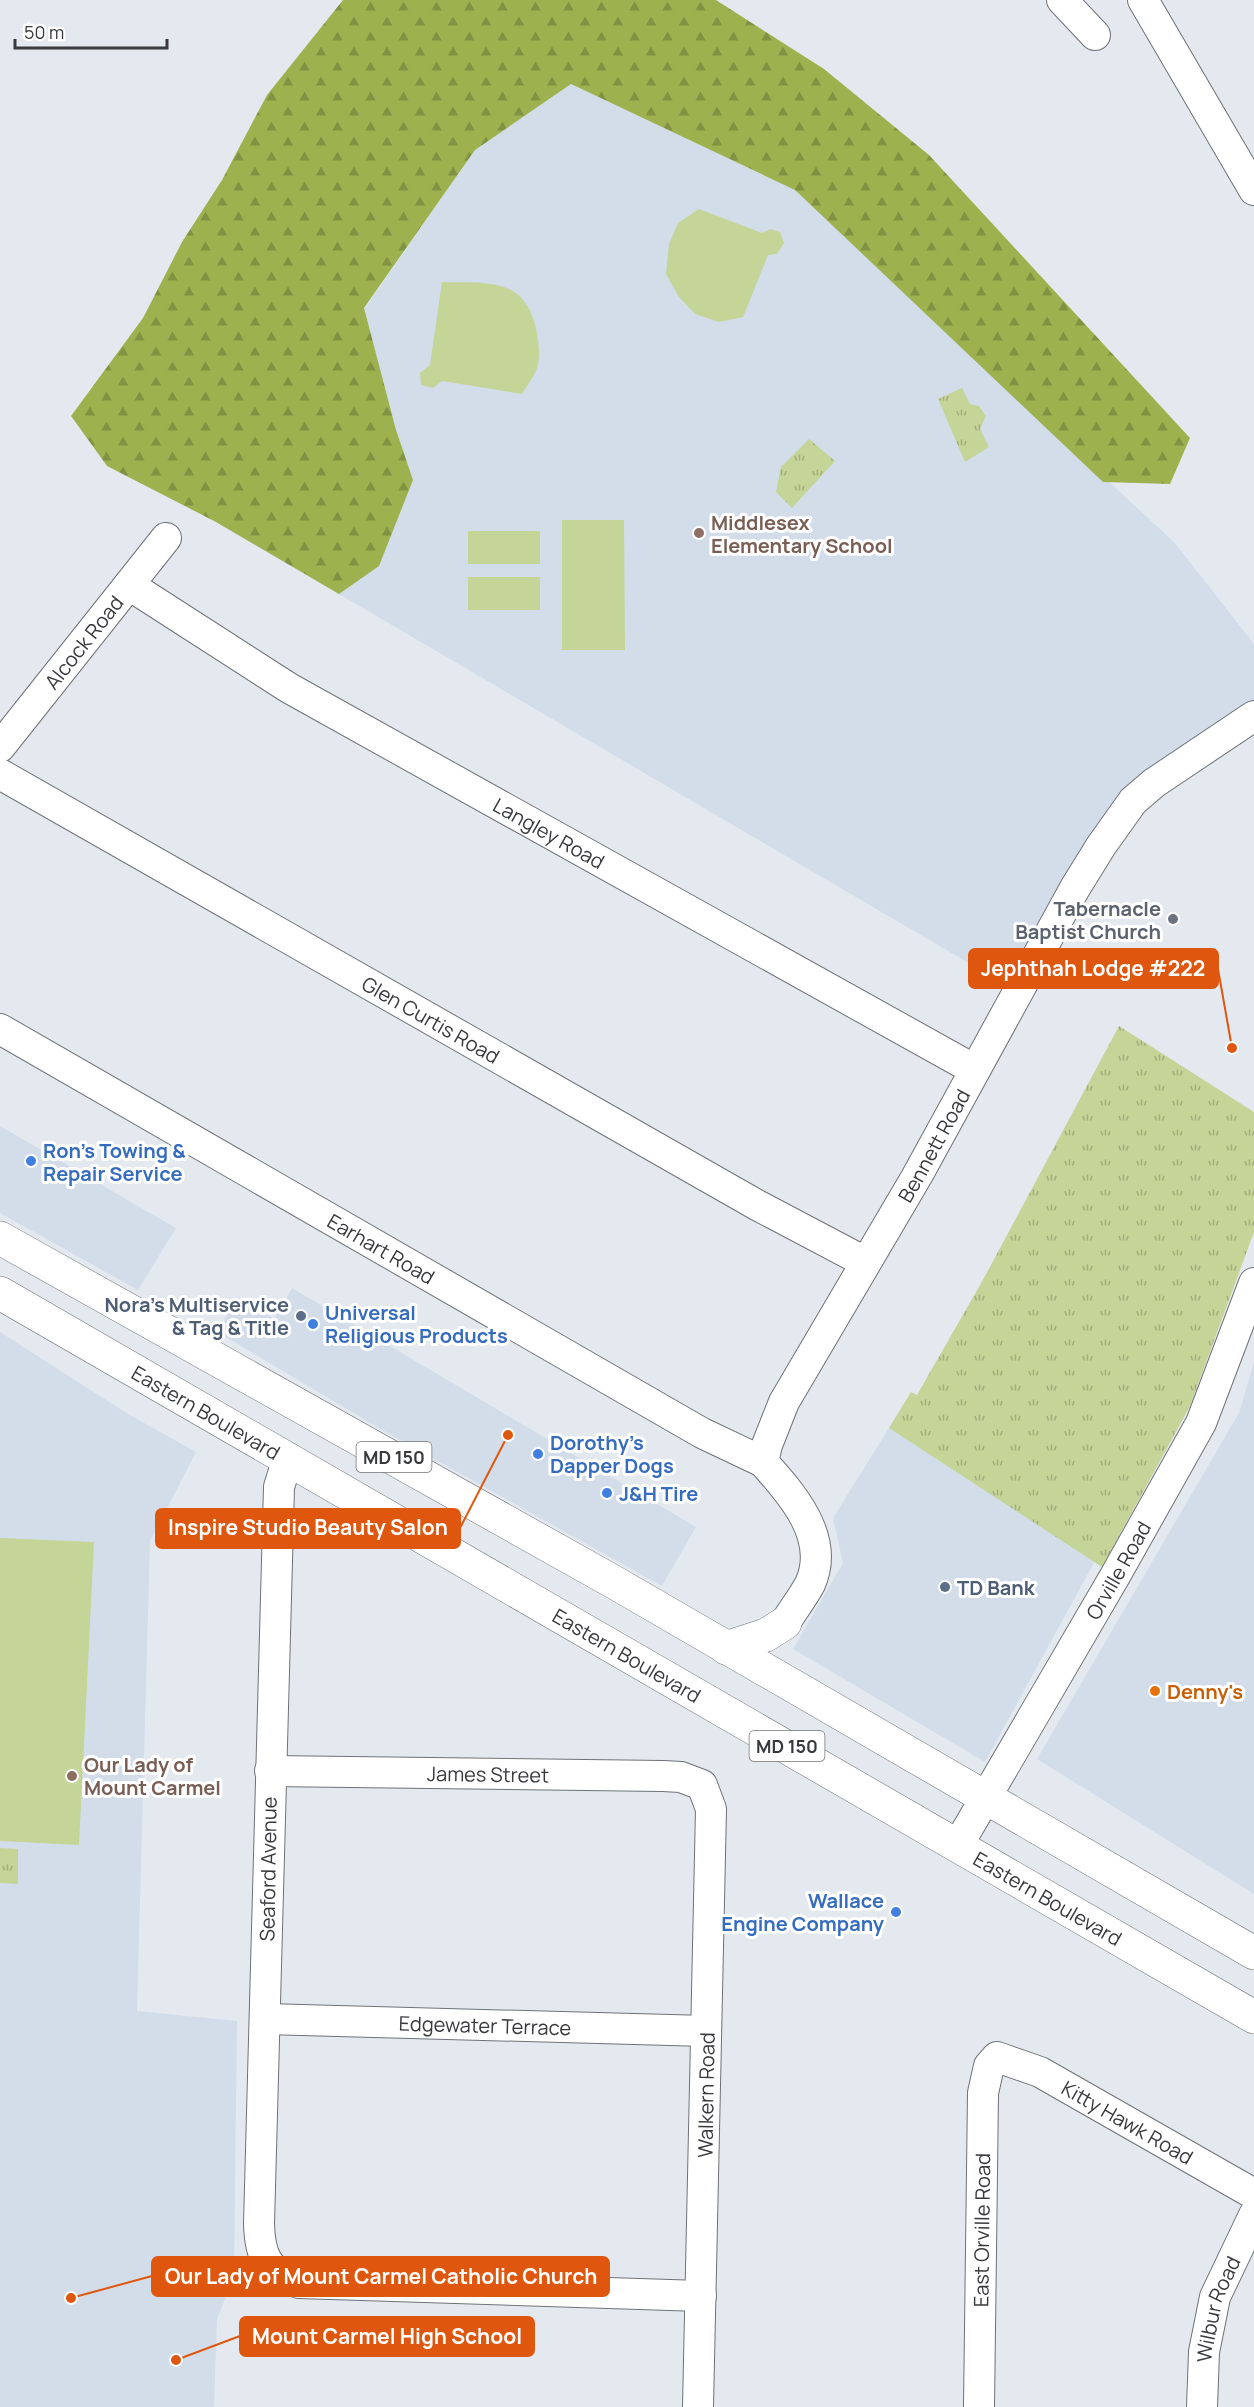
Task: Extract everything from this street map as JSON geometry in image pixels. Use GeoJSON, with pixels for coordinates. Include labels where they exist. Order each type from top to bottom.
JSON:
{"type":"FeatureCollection","features":[{"type":"Feature","properties":{"kind":"main road","name":"MD 150"},"geometry":{"type":"LineString","coordinates":[[0,1238],[382,1450],[1254,1953]]}},
{"type":"Feature","properties":{"kind":"main road","name":"Eastern Boulevard"},"geometry":{"type":"LineString","coordinates":[[0,1293],[1254,2017]]}},
{"type":"Feature","properties":{"kind":"main road"},"geometry":{"type":"LineString","coordinates":[[726,1648],[766,1635],[784,1623]]}},
{"type":"Feature","properties":{"kind":"main road"},"geometry":{"type":"LineString","coordinates":[[784,1623],[776,1639],[775,1659],[785,1682]]}},
{"type":"Feature","properties":{"kind":"street"},"geometry":{"type":"LineString","coordinates":[[1062,0],[1095,34]]}},
{"type":"Feature","properties":{"kind":"street"},"geometry":{"type":"LineString","coordinates":[[1143,0],[1254,190]]}},
{"type":"Feature","properties":{"kind":"street","name":"Alcock Road"},"geometry":{"type":"LineString","coordinates":[[0,747],[166,538]]}},
{"type":"Feature","properties":{"kind":"street","name":"Langley Road"},"geometry":{"type":"LineString","coordinates":[[129,585],[289,688],[975,1070]]}},
{"type":"Feature","properties":{"kind":"street","name":"Bennett Road"},"geometry":{"type":"LineString","coordinates":[[764,1462],[767,1445],[784,1402],[975,1070],[1075,888],[1117,821],[1133,801],[1154,783],[1254,716]]}},
{"type":"Feature","properties":{"kind":"street","name":"Glen Curtis Road"},"geometry":{"type":"LineString","coordinates":[[0,774],[757,1205],[865,1262]]}},
{"type":"Feature","properties":{"kind":"street","name":"Earhart Road"},"geometry":{"type":"LineString","coordinates":[[0,1029],[702,1433],[764,1462]]}},
{"type":"Feature","properties":{"kind":"street","name":"Orville Road"},"geometry":{"type":"LineString","coordinates":[[958,1845],[987,1799],[1201,1423],[1254,1283]]}},
{"type":"Feature","properties":{"kind":"street","name":"Seaford Avenue"},"geometry":{"type":"LineString","coordinates":[[288,1458],[279,1487],[270,1771],[259,2240],[267,2261],[278,2275],[299,2283],[701,2296]]}},
{"type":"Feature","properties":{"kind":"street"},"geometry":{"type":"LineString","coordinates":[[764,1462],[795,1497],[818,1549],[810,1582],[784,1623]]}},
{"type":"Feature","properties":{"kind":"street","name":"James Street"},"geometry":{"type":"LineString","coordinates":[[270,1771],[681,1776],[702,1785]]}},
{"type":"Feature","properties":{"kind":"street","name":"Walkern Road"},"geometry":{"type":"LineString","coordinates":[[698,2407],[711,1809],[702,1785]]}},
{"type":"Feature","properties":{"kind":"street","name":"Edgewater Terrace"},"geometry":{"type":"LineString","coordinates":[[265,2019],[706,2031]]}},
{"type":"Feature","properties":{"kind":"street","name":"Kitty Hawk Road"},"geometry":{"type":"LineString","coordinates":[[997,2056],[1040,2072],[1254,2194]]}},
{"type":"Feature","properties":{"kind":"street","name":"East Orville Road"},"geometry":{"type":"LineString","coordinates":[[979,2407],[983,2093],[989,2066],[997,2056]]}},
{"type":"Feature","properties":{"kind":"street","name":"Wilbur Road"},"geometry":{"type":"LineString","coordinates":[[1202,2407],[1204,2352],[1215,2296],[1254,2215]]}},
{"type":"Feature","properties":{"kind":"shaded area","name":"Middlesex Elementary School"},"geometry":{"type":"Polygon","coordinates":[[[571,84],[795,190],[1175,543],[1254,644],[1254,719],[1117,821],[1018,992],[216,522],[475,150],[571,84]]]}},
{"type":"Feature","properties":{"kind":"shaded area"},"geometry":{"type":"Polygon","coordinates":[[[0,1126],[176,1228],[138,1290],[0,1213],[0,1126]]]}},
{"type":"Feature","properties":{"kind":"shaded area"},"geometry":{"type":"Polygon","coordinates":[[[292,1288],[696,1527],[662,1586],[384,1431],[217,1332],[238,1297],[274,1319],[292,1288]]]}},
{"type":"Feature","properties":{"kind":"shaded area","name":"Our Lady of Mount Carmel"},"geometry":{"type":"Polygon","coordinates":[[[0,1332],[128,1414],[196,1452],[150,1541],[137,2011],[237,2021],[234,2277],[217,2319],[214,2407],[0,2407],[0,1332]]]}},
{"type":"Feature","properties":{"kind":"shaded area"},"geometry":{"type":"Polygon","coordinates":[[[1254,1362],[1254,1894],[1037,1759],[1239,1413],[1254,1362]]]}},
{"type":"Feature","properties":{"kind":"shaded area"},"geometry":{"type":"Polygon","coordinates":[[[889,1428],[1095,1561],[985,1762],[793,1649],[843,1563],[833,1518],[889,1428]]]}},
{"type":"Feature","properties":{"kind":"green space"},"geometry":{"type":"Polygon","coordinates":[[[343,0],[716,0],[824,69],[929,155],[1190,438],[1170,484],[1103,482],[795,190],[571,84],[475,150],[364,308],[396,430],[413,480],[379,566],[339,594],[216,522],[107,466],[71,416],[143,318],[182,242],[222,180],[267,95],[343,0]]]}},
{"type":"Feature","properties":{"kind":"green space"},"geometry":{"type":"Polygon","coordinates":[[[699,209],[762,233],[771,229],[780,232],[784,243],[777,254],[768,255],[743,317],[719,322],[695,314],[679,297],[666,274],[669,244],[678,223],[699,209]]]}},
{"type":"Feature","properties":{"kind":"green space"},"geometry":{"type":"Polygon","coordinates":[[[442,282],[477,283],[503,287],[519,295],[525,303],[535,323],[539,356],[535,372],[522,394],[442,381],[433,388],[421,385],[420,373],[430,365],[442,282]]]}},
{"type":"Feature","properties":{"kind":"green space"},"geometry":{"type":"Polygon","coordinates":[[[962,388],[970,404],[979,406],[986,416],[980,429],[989,447],[965,462],[938,399],[962,388]]]}},
{"type":"Feature","properties":{"kind":"green space"},"geometry":{"type":"Polygon","coordinates":[[[809,439],[835,461],[792,508],[776,492],[781,467],[809,439]]]}},
{"type":"Feature","properties":{"kind":"green space"},"geometry":{"type":"Polygon","coordinates":[[[562,520],[624,520],[625,650],[562,650],[562,520]]]}},
{"type":"Feature","properties":{"kind":"green space"},"geometry":{"type":"Polygon","coordinates":[[[468,531],[540,531],[540,564],[468,564],[468,531]]]}},
{"type":"Feature","properties":{"kind":"green space"},"geometry":{"type":"Polygon","coordinates":[[[468,577],[540,577],[540,610],[468,610],[468,577]]]}},
{"type":"Feature","properties":{"kind":"green space"},"geometry":{"type":"Polygon","coordinates":[[[1119,1026],[1254,1112],[1254,1232],[1190,1406],[1102,1567],[889,1428],[911,1392],[917,1395],[984,1278],[1119,1026]]]}},
{"type":"Feature","properties":{"kind":"green space"},"geometry":{"type":"Polygon","coordinates":[[[0,1538],[94,1542],[79,1845],[0,1841],[0,1538]]]}},
{"type":"Feature","properties":{"kind":"green space"},"geometry":{"type":"Polygon","coordinates":[[[0,1848],[18,1849],[18,1884],[0,1883],[0,1848]]]}},
{"type":"Feature","properties":{"kind":"place","name":"Middlesex Elementary School"},"geometry":{"type":"Point","coordinates":[699,533]}},
{"type":"Feature","properties":{"kind":"place","name":"Tabernacle Baptist Church"},"geometry":{"type":"Point","coordinates":[1173,919]}},
{"type":"Feature","properties":{"kind":"place","name":"Jephthah Lodge #222"},"geometry":{"type":"Point","coordinates":[1232,1048]}},
{"type":"Feature","properties":{"kind":"place","name":"Ron’s Towing & Repair Service"},"geometry":{"type":"Point","coordinates":[31,1161]}},
{"type":"Feature","properties":{"kind":"place","name":"Nora’s Multiservice & Tag & Title"},"geometry":{"type":"Point","coordinates":[301,1316]}},
{"type":"Feature","properties":{"kind":"place","name":"Universal Religious Products"},"geometry":{"type":"Point","coordinates":[313,1324]}},
{"type":"Feature","properties":{"kind":"place","name":"Inspire Studio Beauty Salon"},"geometry":{"type":"Point","coordinates":[508,1435]}},
{"type":"Feature","properties":{"kind":"place","name":"Dorothy’s Dapper Dogs"},"geometry":{"type":"Point","coordinates":[538,1454]}},
{"type":"Feature","properties":{"kind":"place","name":"J&H Tire"},"geometry":{"type":"Point","coordinates":[607,1493]}},
{"type":"Feature","properties":{"kind":"place","name":"TD Bank"},"geometry":{"type":"Point","coordinates":[945,1587]}},
{"type":"Feature","properties":{"kind":"place","name":"Denny's"},"geometry":{"type":"Point","coordinates":[1155,1691]}},
{"type":"Feature","properties":{"kind":"place","name":"Our Lady of Mount Carmel"},"geometry":{"type":"Point","coordinates":[72,1776]}},
{"type":"Feature","properties":{"kind":"place","name":"Wallace Engine Company"},"geometry":{"type":"Point","coordinates":[896,1912]}},
{"type":"Feature","properties":{"kind":"place","name":"Our Lady of Mount Carmel Catholic Church"},"geometry":{"type":"Point","coordinates":[71,2298]}},
{"type":"Feature","properties":{"kind":"place","name":"Mount Carmel High School"},"geometry":{"type":"Point","coordinates":[176,2360]}}]}
